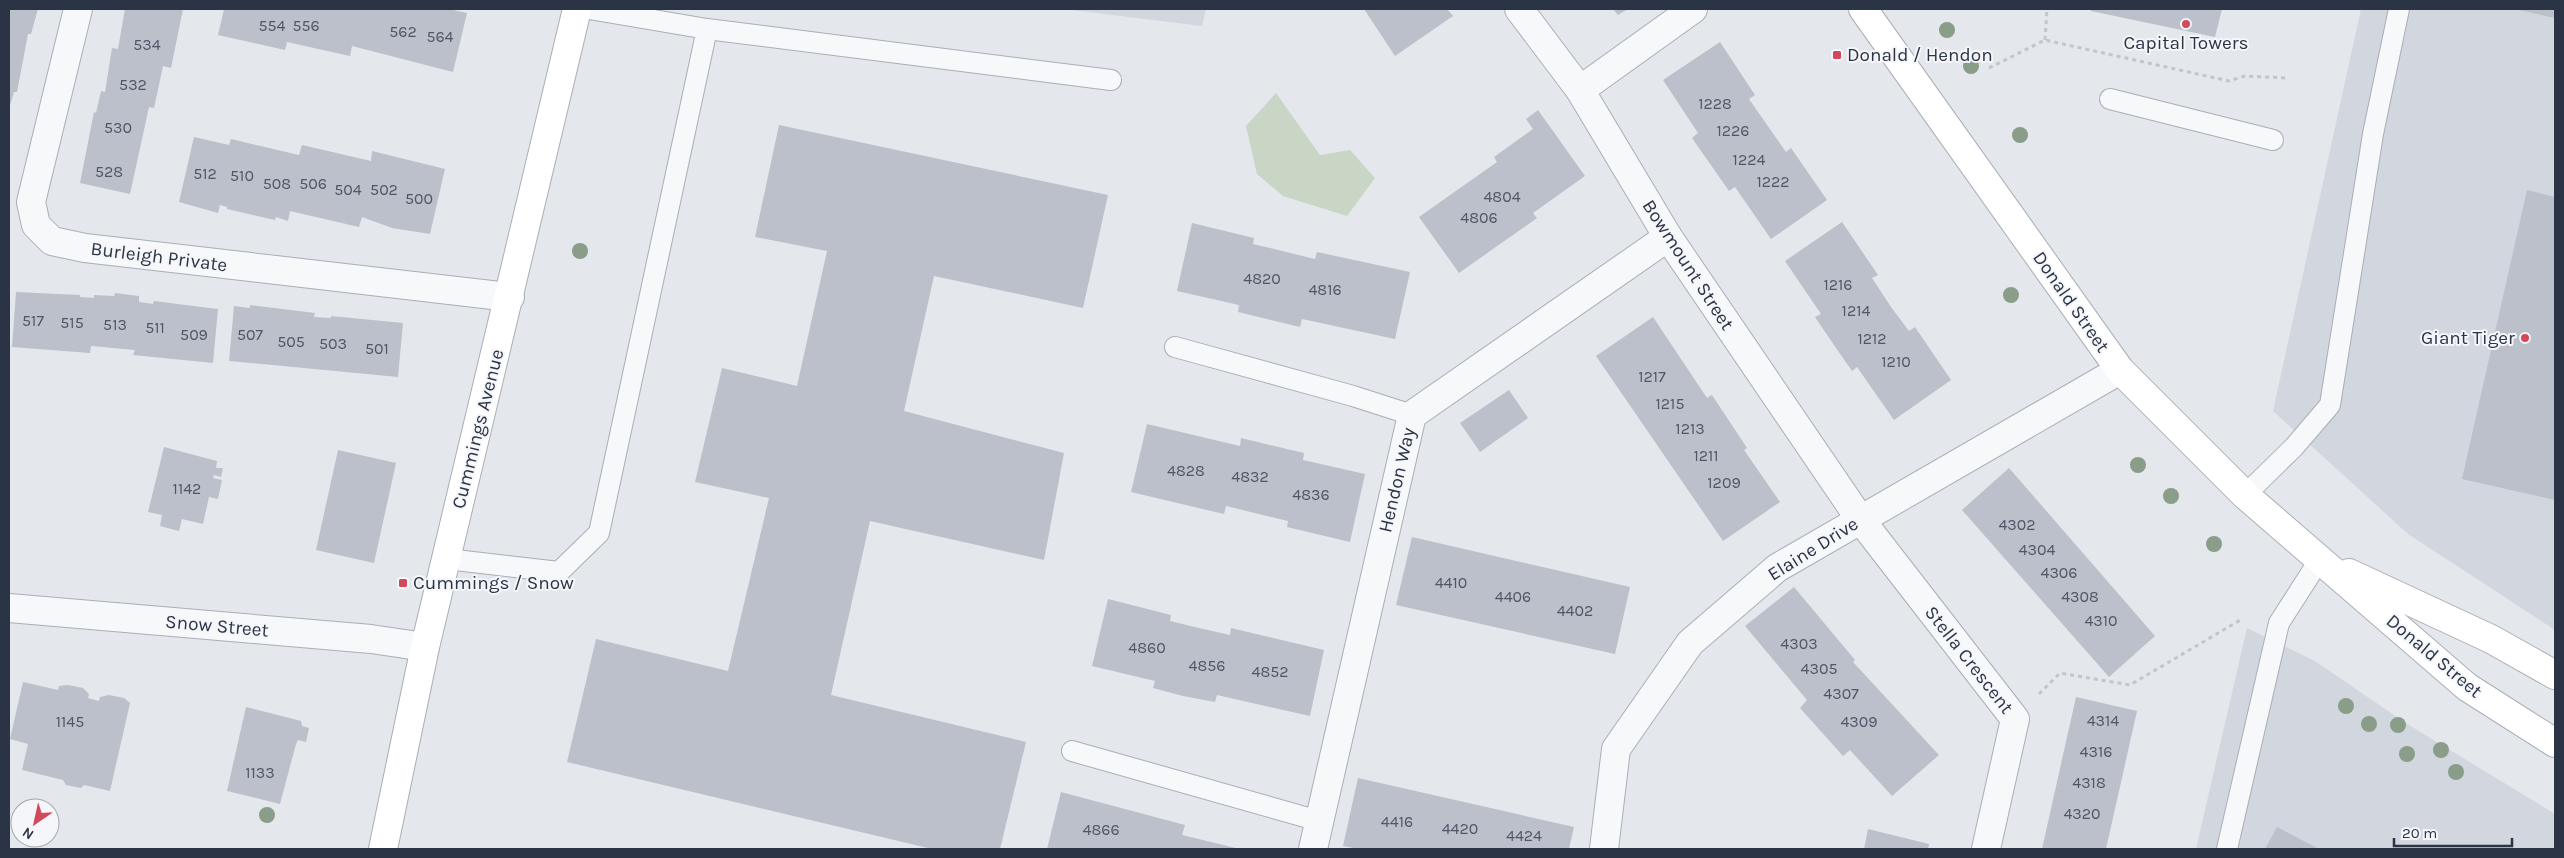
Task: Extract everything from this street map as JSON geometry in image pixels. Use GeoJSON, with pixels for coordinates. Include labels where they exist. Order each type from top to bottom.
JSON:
{"type":"FeatureCollection","features":[{"type":"Feature","properties":{"kind":"street","name":"Burleigh Private"},"geometry":{"type":"LineString","coordinates":[[78,9],[32,202],[36,225],[52,241],[95,249],[510,297]]}},
{"type":"Feature","properties":{"kind":"street","name":"Cummings Avenue"},"geometry":{"type":"LineString","coordinates":[[383,849],[425,646],[510,297],[577,9]]}},
{"type":"Feature","properties":{"kind":"street","name":"Bowmount Street"},"geometry":{"type":"LineString","coordinates":[[1519,9],[1580,90],[1668,237],[1860,519]]}},
{"type":"Feature","properties":{"kind":"street"},"geometry":{"type":"LineString","coordinates":[[1580,90],[1693,9]]}},
{"type":"Feature","properties":{"kind":"street","name":"Donald Street"},"geometry":{"type":"LineString","coordinates":[[1863,9],[2120,370],[2245,495],[2467,687],[2555,743]]}},
{"type":"Feature","properties":{"kind":"street","name":"Hendon Way"},"geometry":{"type":"LineString","coordinates":[[1313,849],[1412,415],[1668,237]]}},
{"type":"Feature","properties":{"kind":"street","name":"Elaine Drive"},"geometry":{"type":"LineString","coordinates":[[1604,849],[1616,749],[1690,643],[1777,568],[2120,370]]}},
{"type":"Feature","properties":{"kind":"street","name":"Stella Crescent"},"geometry":{"type":"LineString","coordinates":[[1860,519],[2015,718],[1986,849]]}},
{"type":"Feature","properties":{"kind":"street","name":"Donald Street"},"geometry":{"type":"LineString","coordinates":[[2320,559],[2491,639],[2555,675]]}},
{"type":"Feature","properties":{"kind":"street","name":"Snow Street"},"geometry":{"type":"LineString","coordinates":[[9,608],[371,639],[425,646]]}},
{"type":"Feature","properties":{"kind":"lane"},"geometry":{"type":"LineString","coordinates":[[589,9],[707,29],[1111,80]]}},
{"type":"Feature","properties":{"kind":"lane"},"geometry":{"type":"LineString","coordinates":[[2245,495],[2294,447],[2330,405],[2373,134],[2399,9]]}},
{"type":"Feature","properties":{"kind":"lane"},"geometry":{"type":"LineString","coordinates":[[447,559],[559,572],[599,533],[707,29]]}},
{"type":"Feature","properties":{"kind":"lane"},"geometry":{"type":"LineString","coordinates":[[2110,99],[2273,140]]}},
{"type":"Feature","properties":{"kind":"lane"},"geometry":{"type":"LineString","coordinates":[[1175,348],[1353,396],[1412,415]]}},
{"type":"Feature","properties":{"kind":"lane"},"geometry":{"type":"LineString","coordinates":[[2227,849],[2279,623],[2320,559]]}},
{"type":"Feature","properties":{"kind":"lane"},"geometry":{"type":"LineString","coordinates":[[1072,751],[1319,820]]}},
{"type":"Feature","properties":{"kind":"path"},"geometry":{"type":"LineString","coordinates":[[2045,40],[2047,9]]}},
{"type":"Feature","properties":{"kind":"path"},"geometry":{"type":"LineString","coordinates":[[1989,68],[2045,40],[2229,81],[2245,76],[2287,78]]}},
{"type":"Feature","properties":{"kind":"path"},"geometry":{"type":"LineString","coordinates":[[2015,718],[2060,673],[2130,686],[2242,619]]}},
{"type":"Feature","properties":{"kind":"shaded area"},"geometry":{"type":"Polygon","coordinates":[[[1064,9],[1206,9],[1202,26],[1064,9]]]}},
{"type":"Feature","properties":{"kind":"shaded area"},"geometry":{"type":"Polygon","coordinates":[[[2361,9],[2555,9],[2555,630],[2408,534],[2273,411],[2361,9]]]}},
{"type":"Feature","properties":{"kind":"shaded area"},"geometry":{"type":"Polygon","coordinates":[[[2247,628],[2315,661],[2404,722],[2555,814],[2555,849],[2196,849],[2247,628]]]}},
{"type":"Feature","properties":{"kind":"green space"},"geometry":{"type":"Polygon","coordinates":[[[1276,93],[1320,155],[1350,150],[1375,178],[1347,216],[1283,196],[1257,174],[1246,126],[1276,93]]]}},
{"type":"Feature","properties":{"kind":"building"},"geometry":{"type":"Polygon","coordinates":[[[9,9],[38,9],[31,34],[28,34],[17,92],[14,92],[9,109],[9,9]]]}},
{"type":"Feature","properties":{"kind":"building"},"geometry":{"type":"Polygon","coordinates":[[[125,9],[183,9],[171,68],[163,66],[154,108],[149,107],[130,194],[80,183],[94,112],[96,113],[101,91],[105,92],[112,48],[118,49],[125,9]]]}},
{"type":"Feature","properties":{"kind":"building"},"geometry":{"type":"Polygon","coordinates":[[[224,9],[449,9],[467,13],[453,72],[352,46],[350,56],[287,42],[285,50],[218,35],[224,9]]]}},
{"type":"Feature","properties":{"kind":"building"},"geometry":{"type":"Polygon","coordinates":[[[1364,9],[1447,9],[1453,16],[1395,56],[1364,9]]]}},
{"type":"Feature","properties":{"kind":"building"},"geometry":{"type":"Polygon","coordinates":[[[1613,9],[1628,9],[1618,15],[1613,9]]]}},
{"type":"Feature","properties":{"kind":"building","name":"Capital Towers"},"geometry":{"type":"Polygon","coordinates":[[[2091,9],[2222,9],[2215,37],[2091,11],[2091,9]]]}},
{"type":"Feature","properties":{"kind":"building"},"geometry":{"type":"Polygon","coordinates":[[[2555,9],[2555,18],[2519,10],[2555,9]]]}},
{"type":"Feature","properties":{"kind":"building"},"geometry":{"type":"Polygon","coordinates":[[[1720,42],[1755,95],[1749,99],[1786,152],[1791,148],[1827,200],[1771,239],[1735,187],[1729,191],[1692,138],[1698,133],[1663,80],[1720,42]]]}},
{"type":"Feature","properties":{"kind":"building"},"geometry":{"type":"Polygon","coordinates":[[[1538,110],[1585,176],[1533,213],[1537,218],[1459,273],[1419,217],[1497,162],[1494,157],[1533,129],[1526,119],[1538,110]]]}},
{"type":"Feature","properties":{"kind":"building"},"geometry":{"type":"Polygon","coordinates":[[[779,125],[1108,195],[1083,308],[934,276],[904,411],[1064,453],[1044,560],[870,521],[831,695],[1026,742],[1000,849],[932,849],[567,762],[596,639],[728,671],[769,498],[695,482],[722,368],[797,386],[827,251],[755,237],[779,125]]]}},
{"type":"Feature","properties":{"kind":"building"},"geometry":{"type":"Polygon","coordinates":[[[194,137],[229,145],[231,139],[299,155],[302,145],[371,161],[372,151],[445,169],[430,234],[392,228],[362,217],[359,227],[290,211],[288,221],[276,217],[275,220],[227,209],[227,207],[220,205],[218,213],[179,202],[194,137]]]}},
{"type":"Feature","properties":{"kind":"building","name":"Giant Tiger"},"geometry":{"type":"Polygon","coordinates":[[[2527,190],[2555,197],[2555,500],[2462,479],[2527,190]]]}},
{"type":"Feature","properties":{"kind":"building"},"geometry":{"type":"Polygon","coordinates":[[[1842,222],[1878,275],[1872,278],[1891,307],[1909,331],[1915,327],[1951,380],[1894,420],[1857,367],[1852,371],[1834,345],[1815,317],[1821,314],[1785,261],[1842,222]]]}},
{"type":"Feature","properties":{"kind":"building"},"geometry":{"type":"Polygon","coordinates":[[[1192,223],[1254,238],[1253,244],[1315,259],[1317,252],[1410,272],[1395,339],[1302,319],[1300,327],[1238,312],[1239,305],[1177,291],[1192,223]]]}},
{"type":"Feature","properties":{"kind":"building"},"geometry":{"type":"Polygon","coordinates":[[[16,292],[80,295],[80,297],[94,298],[94,295],[114,296],[115,293],[139,296],[139,302],[153,304],[154,301],[218,309],[213,363],[133,355],[135,350],[91,346],[90,353],[12,347],[16,292]]]}},
{"type":"Feature","properties":{"kind":"building"},"geometry":{"type":"Polygon","coordinates":[[[250,305],[315,313],[314,317],[331,318],[331,316],[403,323],[398,377],[229,361],[234,306],[250,308],[250,305]]]}},
{"type":"Feature","properties":{"kind":"building"},"geometry":{"type":"Polygon","coordinates":[[[1653,317],[1707,398],[1712,395],[1747,448],[1744,450],[1780,502],[1723,541],[1596,356],[1653,317]]]}},
{"type":"Feature","properties":{"kind":"building"},"geometry":{"type":"Polygon","coordinates":[[[1509,390],[1528,418],[1480,452],[1460,423],[1509,390]]]}},
{"type":"Feature","properties":{"kind":"building"},"geometry":{"type":"Polygon","coordinates":[[[1147,424],[1240,446],[1241,438],[1304,453],[1303,460],[1365,474],[1350,542],[1287,527],[1288,521],[1226,506],[1224,514],[1131,492],[1147,424]]]}},
{"type":"Feature","properties":{"kind":"building"},"geometry":{"type":"Polygon","coordinates":[[[164,447],[217,461],[216,468],[223,468],[221,477],[214,475],[213,478],[222,480],[218,499],[209,497],[203,524],[182,519],[179,531],[160,526],[162,515],[148,512],[164,447]]]}},
{"type":"Feature","properties":{"kind":"building"},"geometry":{"type":"Polygon","coordinates":[[[338,450],[396,463],[374,563],[316,550],[338,450]]]}},
{"type":"Feature","properties":{"kind":"building"},"geometry":{"type":"Polygon","coordinates":[[[2009,468],[2155,636],[2109,677],[1962,510],[2009,468]]]}},
{"type":"Feature","properties":{"kind":"building"},"geometry":{"type":"Polygon","coordinates":[[[1412,537],[1630,587],[1615,654],[1396,605],[1412,537]]]}},
{"type":"Feature","properties":{"kind":"building"},"geometry":{"type":"Polygon","coordinates":[[[1794,587],[1855,660],[1853,662],[1939,755],[1892,796],[1850,750],[1843,756],[1800,708],[1807,700],[1745,626],[1794,587]]]}},
{"type":"Feature","properties":{"kind":"building"},"geometry":{"type":"Polygon","coordinates":[[[1108,599],[1171,615],[1170,621],[1199,628],[1230,635],[1231,628],[1324,650],[1310,716],[1217,695],[1215,702],[1183,696],[1153,688],[1155,681],[1092,666],[1108,599]]]}},
{"type":"Feature","properties":{"kind":"building"},"geometry":{"type":"Polygon","coordinates":[[[23,682],[58,690],[59,686],[68,685],[83,688],[89,694],[88,698],[99,701],[100,697],[109,695],[124,698],[130,703],[110,791],[84,785],[81,788],[66,785],[63,780],[22,770],[28,744],[10,739],[23,682]]]}},
{"type":"Feature","properties":{"kind":"building"},"geometry":{"type":"Polygon","coordinates":[[[2076,697],[2137,711],[2106,849],[2042,849],[2076,697]]]}},
{"type":"Feature","properties":{"kind":"building"},"geometry":{"type":"Polygon","coordinates":[[[246,707],[301,721],[302,726],[309,728],[306,742],[298,740],[296,744],[280,804],[227,791],[246,707]]]}},
{"type":"Feature","properties":{"kind":"building"},"geometry":{"type":"Polygon","coordinates":[[[1358,778],[1574,827],[1569,849],[1359,849],[1343,846],[1358,778]]]}},
{"type":"Feature","properties":{"kind":"building"},"geometry":{"type":"Polygon","coordinates":[[[1061,792],[1185,825],[1182,835],[1240,849],[1047,849],[1061,792]]]}},
{"type":"Feature","properties":{"kind":"building"},"geometry":{"type":"Polygon","coordinates":[[[2277,827],[2319,849],[2265,849],[2277,827]]]}},
{"type":"Feature","properties":{"kind":"building"},"geometry":{"type":"Polygon","coordinates":[[[1868,829],[1929,844],[1928,849],[1864,849],[1868,829]]]}},
{"type":"Feature","properties":{"kind":"place","name":"Capital Towers"},"geometry":{"type":"Point","coordinates":[2186,24]}},
{"type":"Feature","properties":{"kind":"place","name":"Donald / Hendon"},"geometry":{"type":"Point","coordinates":[1837,55]}},
{"type":"Feature","properties":{"kind":"place","name":"Giant Tiger"},"geometry":{"type":"Point","coordinates":[2525,338]}},
{"type":"Feature","properties":{"kind":"place","name":"Cummings / Snow"},"geometry":{"type":"Point","coordinates":[403,583]}}]}
